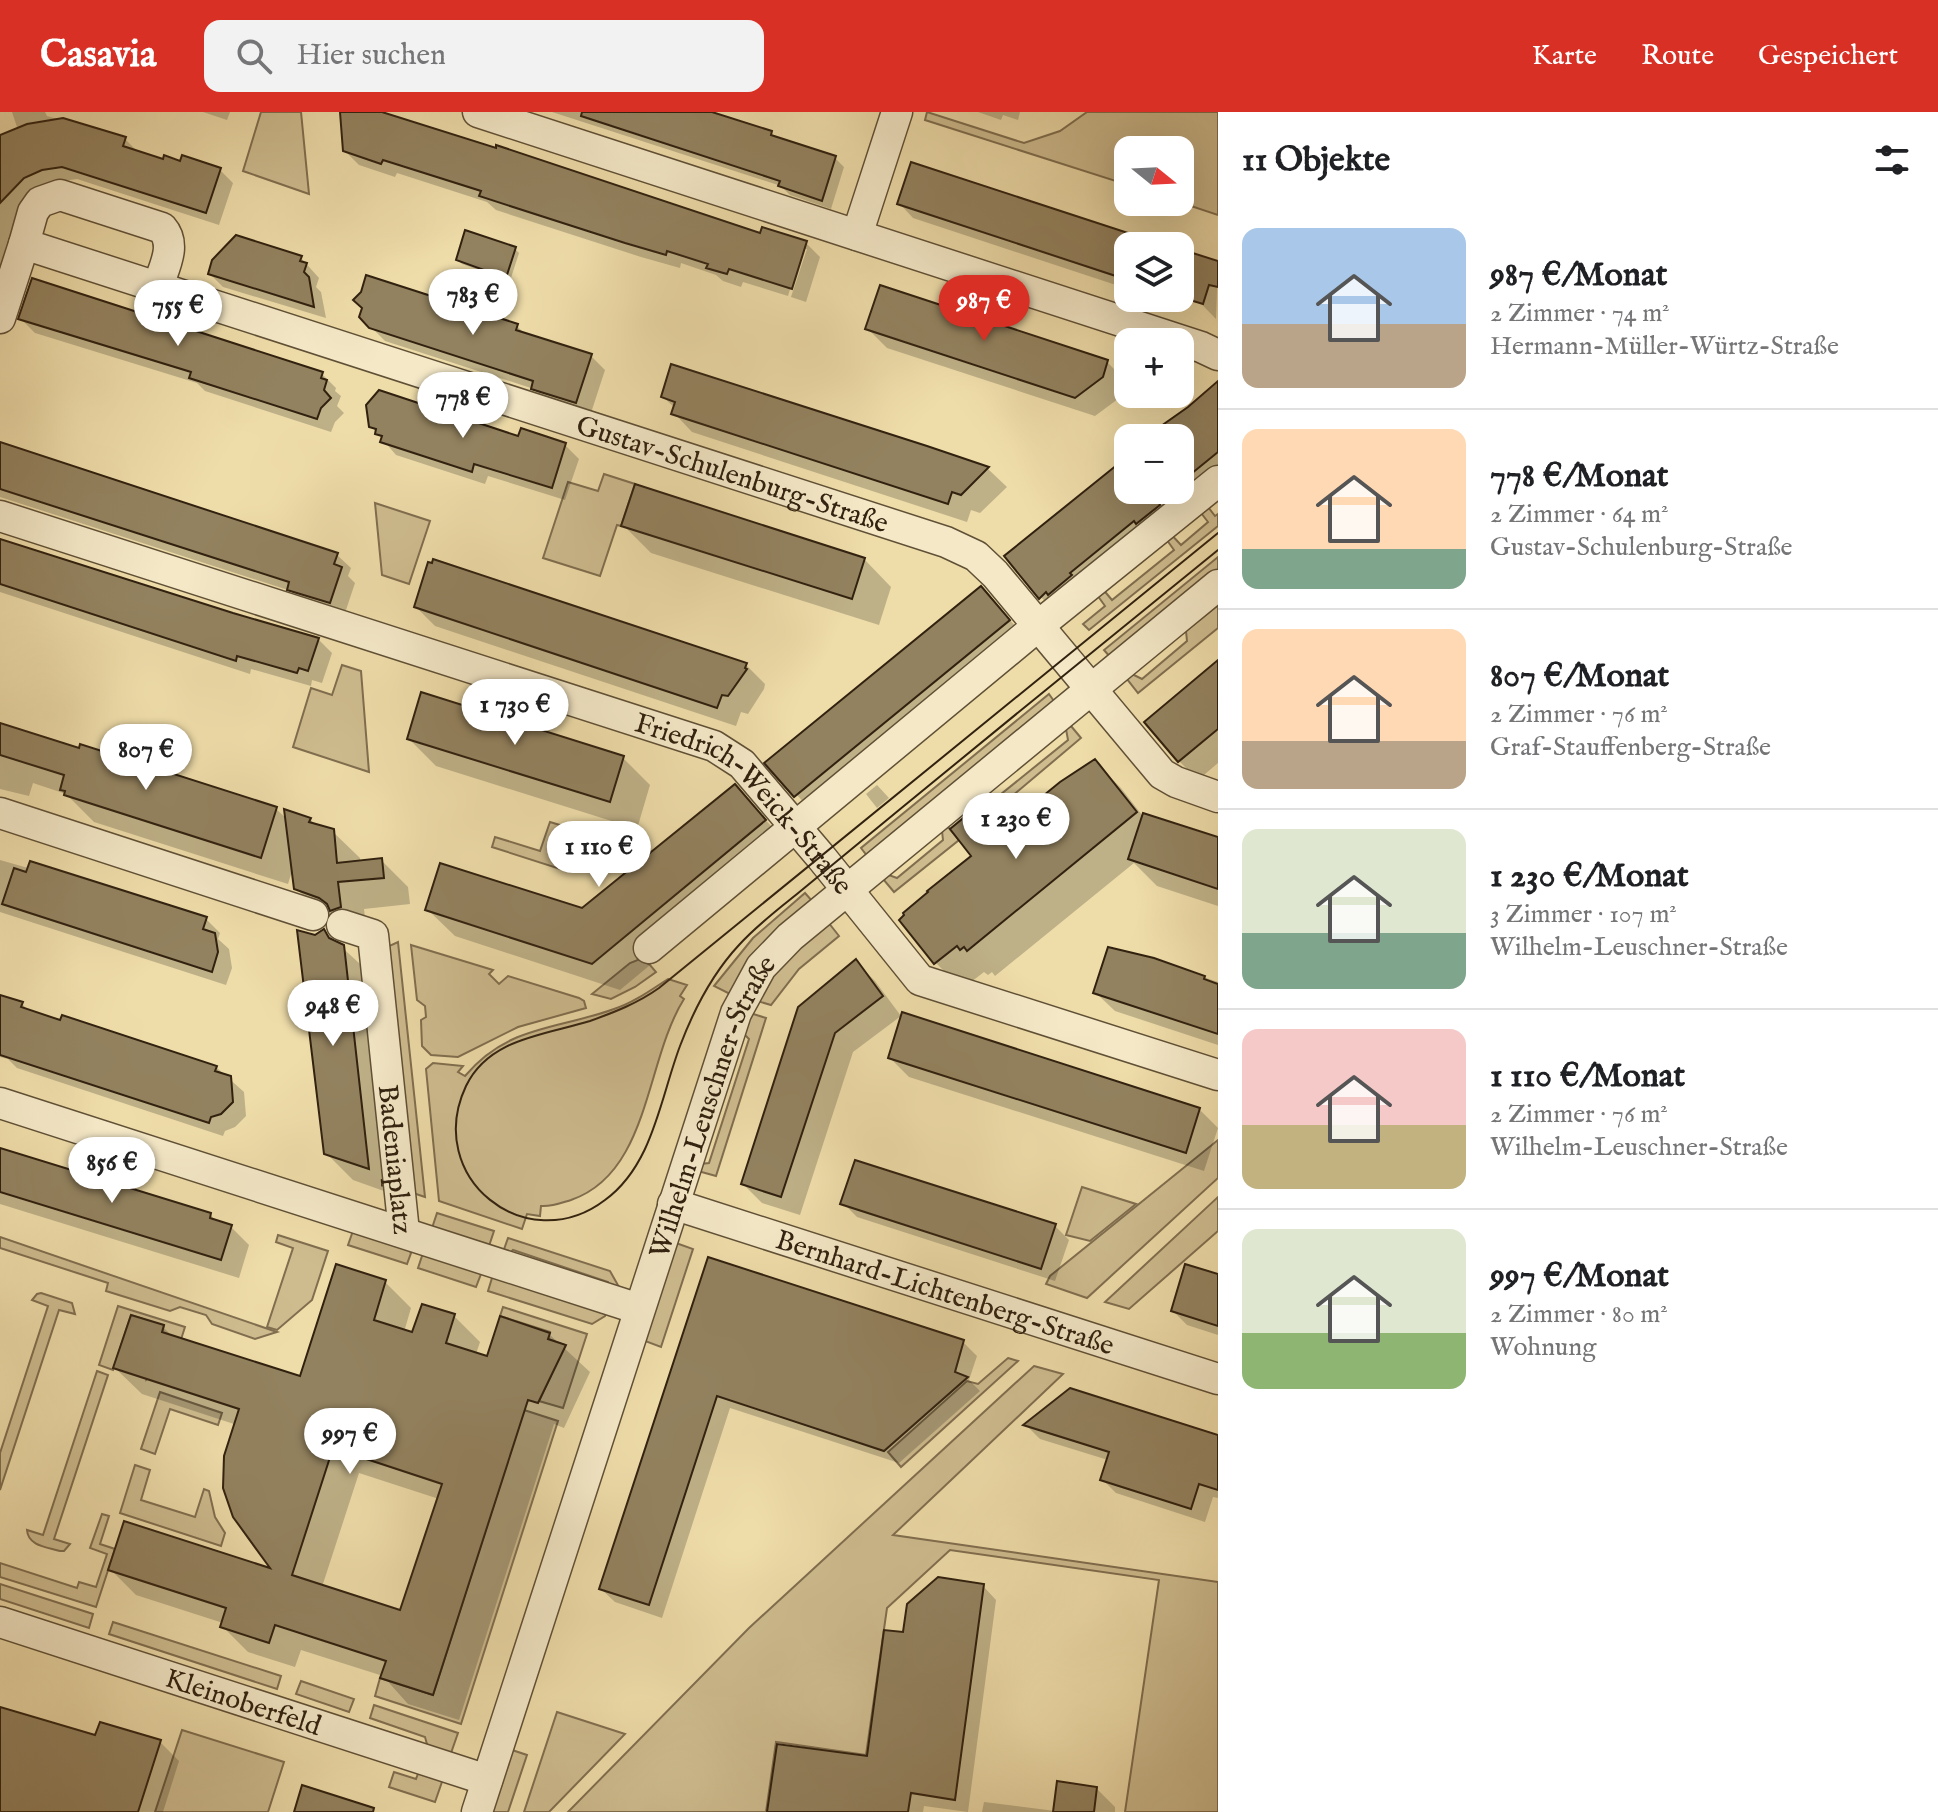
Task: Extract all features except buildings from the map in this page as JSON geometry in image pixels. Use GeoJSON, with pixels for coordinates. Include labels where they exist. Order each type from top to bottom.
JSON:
{"type":"FeatureCollection","features":[{"type":"Feature","properties":{"kind":"street"},"geometry":{"type":"LineString","coordinates":[[478,112],[1218,355]]}},
{"type":"Feature","properties":{"kind":"street"},"geometry":{"type":"LineString","coordinates":[[857,235],[897,112]]}},
{"type":"Feature","properties":{"kind":"street"},"geometry":{"type":"LineString","coordinates":[[0,318],[33,212],[40,202],[49,197],[69,196],[162,228],[170,247],[158,286]]}},
{"type":"Feature","properties":{"kind":"street","name":"Gustav-Schulenburg-Straße"},"geometry":{"type":"LineString","coordinates":[[24,244],[946,542],[976,556],[995,574],[1162,774],[1218,797]]}},
{"type":"Feature","properties":{"kind":"street"},"geometry":{"type":"LineString","coordinates":[[649,948],[1218,481]]}},
{"type":"Feature","properties":{"kind":"street","name":"Friedrich-Weick-Straße"},"geometry":{"type":"LineString","coordinates":[[0,516],[714,746],[742,764],[925,982],[1218,1075]]}},
{"type":"Feature","properties":{"kind":"street","name":"Wilhelm-Leuschner-Straße"},"geometry":{"type":"LineString","coordinates":[[477,1812],[673,1204],[736,1013],[750,984],[775,951],[847,889],[1218,585]]}},
{"type":"Feature","properties":{"kind":"street"},"geometry":{"type":"LineString","coordinates":[[0,813],[313,915]]}},
{"type":"Feature","properties":{"kind":"street","name":"Badeniaplatz"},"geometry":{"type":"LineString","coordinates":[[342,925],[373,935],[404,1232],[639,1309]]}},
{"type":"Feature","properties":{"kind":"street"},"geometry":{"type":"LineString","coordinates":[[0,1103],[404,1232]]}},
{"type":"Feature","properties":{"kind":"street","name":"Bernhard-Lichtenberg-Straße"},"geometry":{"type":"LineString","coordinates":[[673,1204],[1218,1379]]}},
{"type":"Feature","properties":{"kind":"street","name":"Kleinoberfeld"},"geometry":{"type":"LineString","coordinates":[[0,1622],[487,1780]]}},
{"type":"Feature","properties":{"kind":"shaded area"},"geometry":{"type":"Polygon","coordinates":[[[261,112],[301,112],[309,194],[243,171],[261,112]]]}},
{"type":"Feature","properties":{"kind":"shaded area"},"geometry":{"type":"Polygon","coordinates":[[[927,112],[1024,143],[1060,131],[1087,112],[1218,112],[1218,215],[1194,207],[1194,136],[1114,136],[1114,181],[925,120],[927,112]]]}},
{"type":"Feature","properties":{"kind":"shaded area"},"geometry":{"type":"Polygon","coordinates":[[[604,474],[635,484],[600,576],[543,558],[568,482],[598,491],[604,474]]]}},
{"type":"Feature","properties":{"kind":"shaded area"},"geometry":{"type":"Polygon","coordinates":[[[375,503],[430,521],[409,584],[382,575],[375,503]]]}},
{"type":"Feature","properties":{"kind":"shaded area"},"geometry":{"type":"Polygon","coordinates":[[[1205,503],[1215,516],[1218,514],[1218,526],[1089,630],[1083,624],[1105,606],[1095,592],[1101,587],[1112,600],[1174,550],[1164,536],[1169,532],[1181,545],[1208,522],[1198,509],[1205,503]]]}},
{"type":"Feature","properties":{"kind":"shaded area"},"geometry":{"type":"Polygon","coordinates":[[[1218,557],[1218,570],[1111,658],[1104,650],[1218,557]]]}},
{"type":"Feature","properties":{"kind":"shaded area"},"geometry":{"type":"Polygon","coordinates":[[[1216,607],[1218,628],[1138,693],[1127,679],[1132,674],[1142,679],[1187,641],[1186,631],[1216,607]]]}},
{"type":"Feature","properties":{"kind":"shaded area"},"geometry":{"type":"Polygon","coordinates":[[[342,665],[361,671],[369,772],[293,747],[311,688],[332,695],[342,665]]]}},
{"type":"Feature","properties":{"kind":"shaded area"},"geometry":{"type":"Polygon","coordinates":[[[1049,694],[1056,704],[868,857],[861,848],[1049,694]]]}},
{"type":"Feature","properties":{"kind":"shaded area"},"geometry":{"type":"Polygon","coordinates":[[[1071,726],[1081,738],[980,823],[968,810],[975,804],[985,807],[1068,740],[1066,729],[1071,726]]]}},
{"type":"Feature","properties":{"kind":"shaded area"},"geometry":{"type":"Polygon","coordinates":[[[550,822],[599,837],[560,869],[492,847],[495,837],[540,851],[550,822]]]}},
{"type":"Feature","properties":{"kind":"shaded area"},"geometry":{"type":"Polygon","coordinates":[[[948,827],[959,840],[894,892],[883,879],[889,875],[897,878],[943,840],[942,831],[948,827]]]}},
{"type":"Feature","properties":{"kind":"shaded area"},"geometry":{"type":"Polygon","coordinates":[[[805,893],[813,902],[730,994],[714,986],[753,938],[805,893]]]}},
{"type":"Feature","properties":{"kind":"shaded area"},"geometry":{"type":"Polygon","coordinates":[[[828,922],[839,936],[799,969],[771,1005],[754,1000],[774,969],[828,922]]]}},
{"type":"Feature","properties":{"kind":"shaded area"},"geometry":{"type":"Polygon","coordinates":[[[398,942],[425,1197],[413,1193],[387,947],[398,942]]]}},
{"type":"Feature","properties":{"kind":"shaded area"},"geometry":{"type":"Polygon","coordinates":[[[411,945],[493,970],[489,974],[499,984],[508,976],[579,998],[586,1008],[518,1027],[458,1057],[431,1055],[422,1046],[421,1020],[426,1017],[425,1006],[417,1000],[411,945]]]}},
{"type":"Feature","properties":{"kind":"shaded area"},"geometry":{"type":"Polygon","coordinates":[[[640,959],[656,972],[611,999],[592,994],[630,963],[640,959]]]}},
{"type":"Feature","properties":{"kind":"shaded area"},"geometry":{"type":"Polygon","coordinates":[[[668,979],[687,985],[680,996],[684,999],[671,1024],[631,1141],[616,1166],[597,1186],[571,1200],[541,1206],[540,1216],[527,1214],[522,1229],[439,1201],[426,1069],[433,1063],[463,1066],[458,1072],[465,1076],[481,1059],[516,1038],[621,1006],[668,979]]]}},
{"type":"Feature","properties":{"kind":"shaded area"},"geometry":{"type":"Polygon","coordinates":[[[750,1013],[766,1018],[716,1176],[698,1171],[700,1164],[709,1163],[749,1039],[742,1032],[750,1013]]]}},
{"type":"Feature","properties":{"kind":"shaded area"},"geometry":{"type":"Polygon","coordinates":[[[1218,1140],[1218,1178],[1087,1298],[1046,1284],[1050,1276],[1218,1140]]]}},
{"type":"Feature","properties":{"kind":"shaded area"},"geometry":{"type":"Polygon","coordinates":[[[1082,1187],[1136,1204],[1090,1241],[1066,1235],[1082,1187]]]}},
{"type":"Feature","properties":{"kind":"shaded area"},"geometry":{"type":"Polygon","coordinates":[[[1218,1197],[1218,1231],[1129,1309],[1105,1302],[1218,1197]]]}},
{"type":"Feature","properties":{"kind":"shaded area"},"geometry":{"type":"Polygon","coordinates":[[[437,1213],[494,1231],[488,1249],[431,1231],[437,1213]]]}},
{"type":"Feature","properties":{"kind":"shaded area"},"geometry":{"type":"Polygon","coordinates":[[[354,1228],[406,1245],[411,1253],[407,1264],[348,1245],[354,1228]]]}},
{"type":"Feature","properties":{"kind":"shaded area"},"geometry":{"type":"Polygon","coordinates":[[[278,1235],[328,1251],[312,1300],[277,1330],[267,1327],[293,1248],[276,1242],[278,1235]]]}},
{"type":"Feature","properties":{"kind":"shaded area"},"geometry":{"type":"Polygon","coordinates":[[[0,1237],[277,1332],[255,1339],[212,1324],[206,1315],[180,1307],[170,1311],[106,1291],[108,1283],[0,1248],[0,1237]]]}},
{"type":"Feature","properties":{"kind":"shaded area"},"geometry":{"type":"Polygon","coordinates":[[[508,1238],[610,1271],[619,1287],[611,1291],[608,1282],[513,1250],[506,1257],[502,1255],[508,1238]]]}},
{"type":"Feature","properties":{"kind":"shaded area"},"geometry":{"type":"Polygon","coordinates":[[[676,1243],[693,1249],[661,1347],[645,1341],[676,1243]]]}},
{"type":"Feature","properties":{"kind":"shaded area"},"geometry":{"type":"Polygon","coordinates":[[[429,1253],[475,1268],[481,1274],[476,1287],[418,1268],[422,1256],[429,1253]]]}},
{"type":"Feature","properties":{"kind":"shaded area"},"geometry":{"type":"Polygon","coordinates":[[[497,1275],[607,1310],[605,1316],[592,1324],[488,1291],[492,1278],[497,1275]]]}},
{"type":"Feature","properties":{"kind":"shaded area"},"geometry":{"type":"Polygon","coordinates":[[[41,1293],[72,1303],[75,1314],[59,1310],[0,1490],[0,1453],[48,1306],[32,1300],[41,1293]]]}},
{"type":"Feature","properties":{"kind":"shaded area"},"geometry":{"type":"Polygon","coordinates":[[[118,1306],[185,1327],[175,1358],[147,1379],[164,1326],[131,1315],[113,1370],[99,1365],[118,1306]]]}},
{"type":"Feature","properties":{"kind":"shaded area"},"geometry":{"type":"Polygon","coordinates":[[[503,1307],[587,1334],[563,1408],[539,1401],[565,1345],[548,1339],[550,1332],[500,1316],[503,1307]]]}},
{"type":"Feature","properties":{"kind":"shaded area"},"geometry":{"type":"Polygon","coordinates":[[[1008,1358],[1018,1361],[901,1467],[888,1452],[967,1381],[978,1384],[1008,1358]]]}},
{"type":"Feature","properties":{"kind":"shaded area"},"geometry":{"type":"Polygon","coordinates":[[[1034,1366],[1063,1374],[893,1535],[1218,1582],[1218,1812],[1125,1812],[1159,1580],[950,1550],[887,1608],[866,1755],[776,1742],[766,1812],[568,1812],[749,1628],[1034,1366]]]}},
{"type":"Feature","properties":{"kind":"shaded area"},"geometry":{"type":"Polygon","coordinates":[[[97,1371],[108,1375],[54,1539],[70,1544],[64,1551],[44,1547],[34,1543],[27,1530],[43,1535],[97,1371]]]}},
{"type":"Feature","properties":{"kind":"shaded area"},"geometry":{"type":"Polygon","coordinates":[[[160,1392],[222,1413],[218,1425],[170,1409],[155,1454],[141,1449],[160,1392]]]}},
{"type":"Feature","properties":{"kind":"shaded area"},"geometry":{"type":"Polygon","coordinates":[[[524,1410],[558,1421],[461,1724],[375,1696],[380,1678],[433,1695],[524,1410]]]}},
{"type":"Feature","properties":{"kind":"shaded area"},"geometry":{"type":"Polygon","coordinates":[[[135,1465],[150,1470],[141,1500],[195,1517],[204,1489],[209,1491],[215,1517],[225,1533],[221,1546],[120,1513],[135,1465]]]}},
{"type":"Feature","properties":{"kind":"shaded area"},"geometry":{"type":"Polygon","coordinates":[[[102,1514],[109,1516],[100,1544],[115,1549],[96,1607],[0,1577],[0,1563],[77,1588],[79,1582],[96,1587],[107,1554],[90,1548],[102,1514]]]}},
{"type":"Feature","properties":{"kind":"shaded area"},"geometry":{"type":"Polygon","coordinates":[[[0,1584],[93,1614],[89,1628],[0,1599],[0,1584]]]}},
{"type":"Feature","properties":{"kind":"shaded area"},"geometry":{"type":"Polygon","coordinates":[[[113,1622],[281,1676],[277,1689],[109,1634],[113,1622]]]}},
{"type":"Feature","properties":{"kind":"shaded area"},"geometry":{"type":"Polygon","coordinates":[[[301,1681],[354,1699],[349,1712],[296,1694],[301,1681]]]}},
{"type":"Feature","properties":{"kind":"shaded area"},"geometry":{"type":"Polygon","coordinates":[[[374,1705],[458,1733],[451,1753],[428,1748],[425,1737],[370,1718],[374,1705]]]}},
{"type":"Feature","properties":{"kind":"shaded area"},"geometry":{"type":"Polygon","coordinates":[[[557,1712],[625,1734],[549,1812],[524,1812],[557,1712]]]}},
{"type":"Feature","properties":{"kind":"shaded area"},"geometry":{"type":"Polygon","coordinates":[[[182,1730],[284,1762],[268,1812],[155,1812],[182,1730]]]}},
{"type":"Feature","properties":{"kind":"shaded area"},"geometry":{"type":"Polygon","coordinates":[[[509,1749],[527,1755],[508,1812],[489,1812],[509,1749]]]}},
{"type":"Feature","properties":{"kind":"shaded area"},"geometry":{"type":"Polygon","coordinates":[[[419,1771],[443,1779],[435,1802],[389,1787],[394,1772],[416,1779],[419,1771]]]}},
{"type":"Feature","properties":{"kind":"tram line"},"geometry":{"type":"LineString","coordinates":[[1218,533],[659,988],[617,1011],[520,1041],[489,1058],[476,1070],[466,1086],[456,1119],[458,1151],[470,1178],[490,1200],[515,1214],[544,1220],[575,1216],[605,1200],[621,1186],[645,1150],[691,1019],[729,956],[774,912],[1218,550]]}}]}
